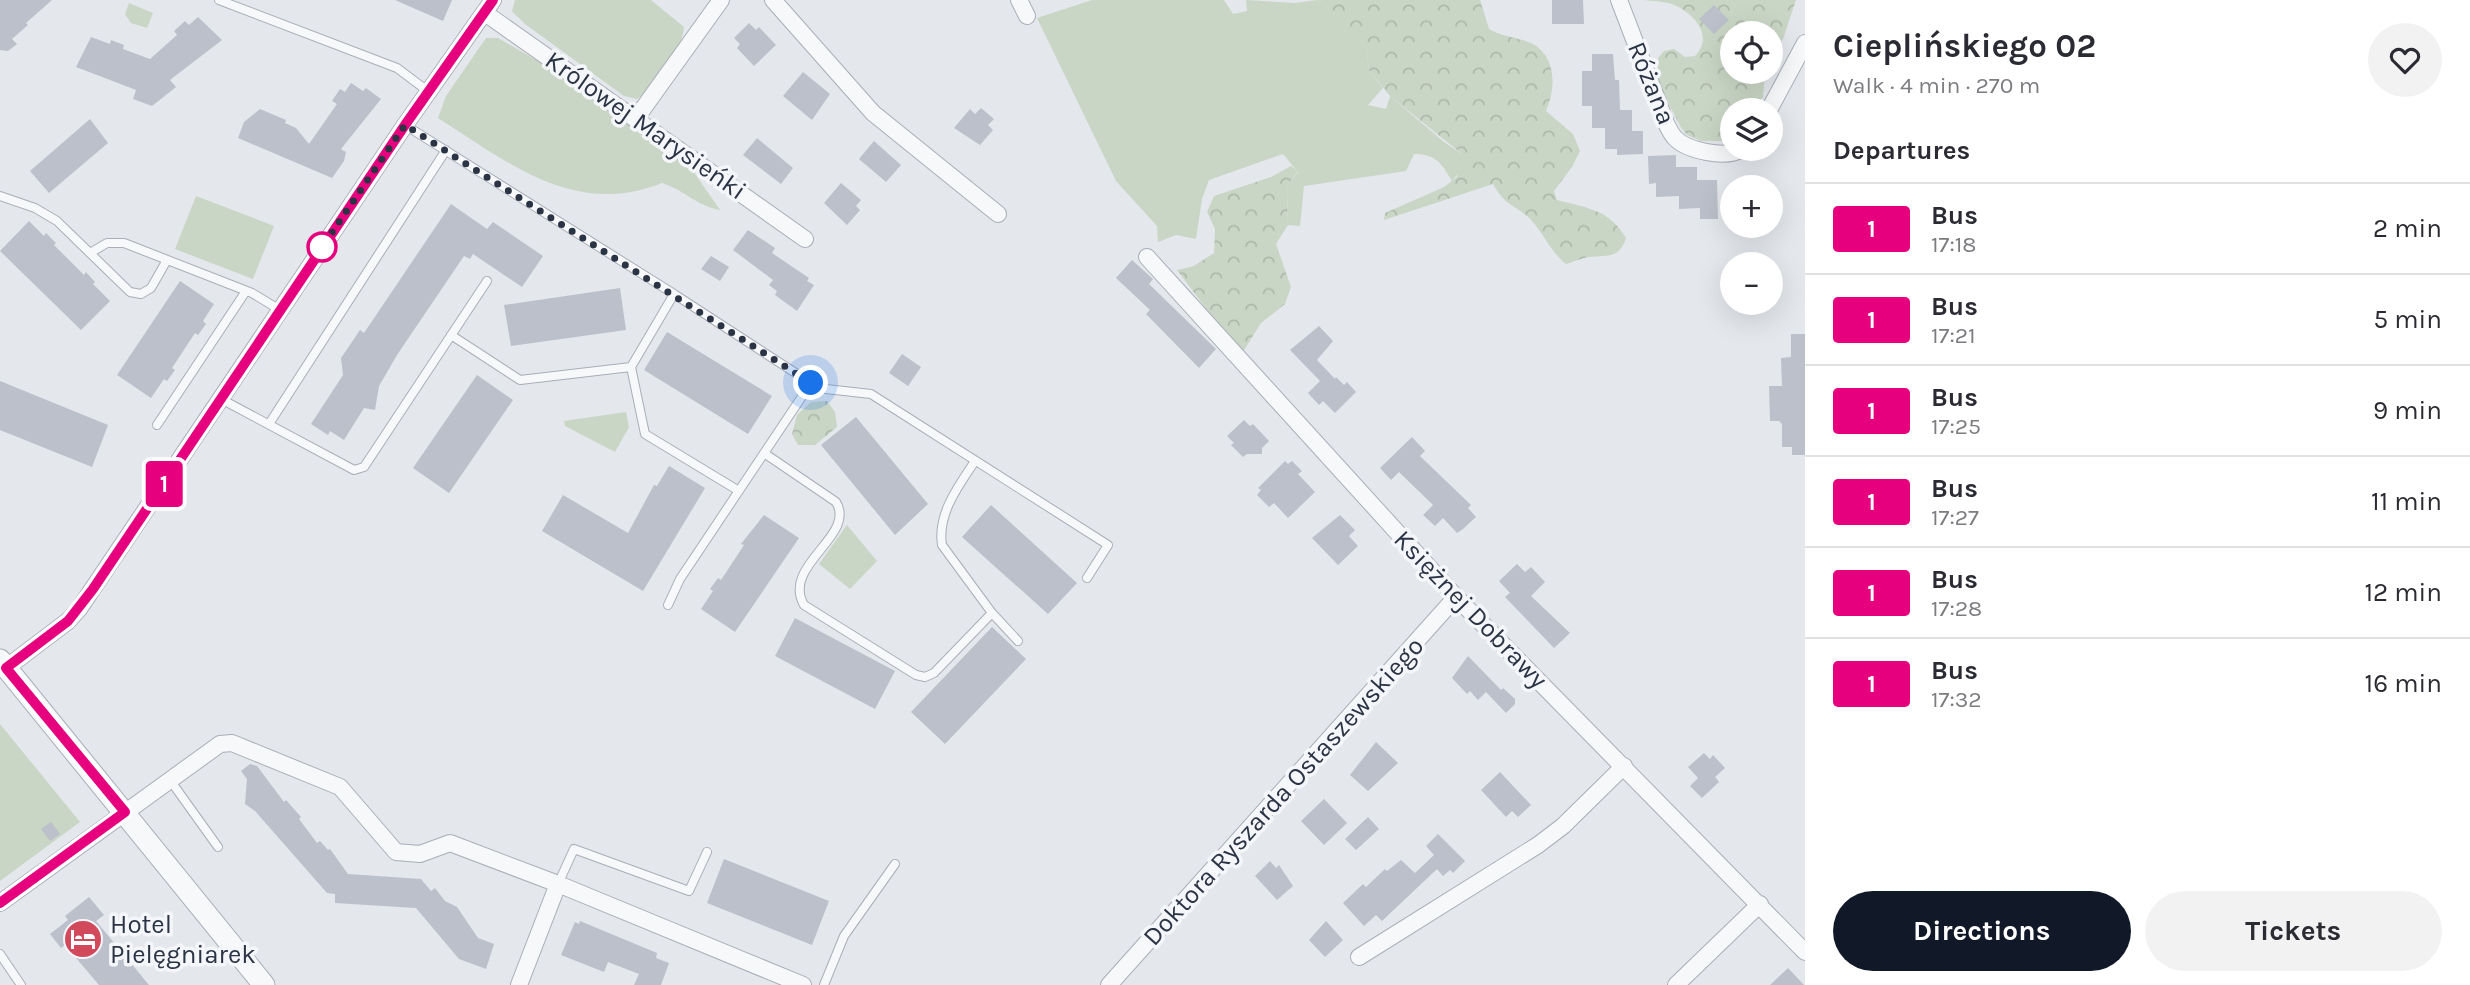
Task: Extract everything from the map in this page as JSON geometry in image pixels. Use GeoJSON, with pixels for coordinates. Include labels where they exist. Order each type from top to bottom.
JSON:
{"type":"FeatureCollection","features":[{"type":"Feature","properties":{"kind":"street"},"geometry":{"type":"LineString","coordinates":[[637,117],[721,0]]}},
{"type":"Feature","properties":{"kind":"street"},"geometry":{"type":"LineString","coordinates":[[773,0],[873,113],[998,214]]}},
{"type":"Feature","properties":{"kind":"street"},"geometry":{"type":"LineString","coordinates":[[1019,0],[1027,16]]}},
{"type":"Feature","properties":{"kind":"street","name":"Różana"},"geometry":{"type":"LineString","coordinates":[[1619,0],[1665,123],[1675,138],[1684,144],[1720,153]]}},
{"type":"Feature","properties":{"kind":"street"},"geometry":{"type":"LineString","coordinates":[[264,985],[3,664],[68,621],[79,609],[405,125],[489,6]]}},
{"type":"Feature","properties":{"kind":"street","name":"Królowej Marysieńki"},"geometry":{"type":"LineString","coordinates":[[489,6],[805,239]]}},
{"type":"Feature","properties":{"kind":"street"},"geometry":{"type":"LineString","coordinates":[[1775,98],[1805,43]]}},
{"type":"Feature","properties":{"kind":"street","name":"Księżnej Dobrawy"},"geometry":{"type":"LineString","coordinates":[[1147,257],[1456,597],[1805,952]]}},
{"type":"Feature","properties":{"kind":"street","name":"Doktora Ryszarda Ostaszewskiego"},"geometry":{"type":"LineString","coordinates":[[1108,985],[1456,597]]}},
{"type":"Feature","properties":{"kind":"street"},"geometry":{"type":"LineString","coordinates":[[0,903],[220,744],[240,744],[340,787],[396,852],[420,853],[450,843],[558,884],[803,985]]}},
{"type":"Feature","properties":{"kind":"street"},"geometry":{"type":"LineString","coordinates":[[1359,957],[1538,845],[1563,826],[1624,766]]}},
{"type":"Feature","properties":{"kind":"street"},"geometry":{"type":"LineString","coordinates":[[519,985],[558,884]]}},
{"type":"Feature","properties":{"kind":"street"},"geometry":{"type":"LineString","coordinates":[[1676,985],[1759,904]]}},
{"type":"Feature","properties":{"kind":"lane"},"geometry":{"type":"LineString","coordinates":[[219,0],[397,68],[429,92]]}},
{"type":"Feature","properties":{"kind":"lane"},"geometry":{"type":"LineString","coordinates":[[405,125],[811,383],[826,389],[872,394],[1108,545],[1087,578]]}},
{"type":"Feature","properties":{"kind":"lane"},"geometry":{"type":"LineString","coordinates":[[269,424],[446,150]]}},
{"type":"Feature","properties":{"kind":"lane"},"geometry":{"type":"LineString","coordinates":[[0,196],[35,208],[57,221],[130,292],[141,294],[151,288],[167,260]]}},
{"type":"Feature","properties":{"kind":"lane"},"geometry":{"type":"LineString","coordinates":[[90,253],[107,243],[124,243],[246,291],[280,310]]}},
{"type":"Feature","properties":{"kind":"lane"},"geometry":{"type":"LineString","coordinates":[[221,399],[354,470],[364,467],[487,281]]}},
{"type":"Feature","properties":{"kind":"lane"},"geometry":{"type":"LineString","coordinates":[[157,425],[246,291]]}},
{"type":"Feature","properties":{"kind":"lane"},"geometry":{"type":"LineString","coordinates":[[674,294],[631,367],[645,434],[739,491]]}},
{"type":"Feature","properties":{"kind":"lane"},"geometry":{"type":"LineString","coordinates":[[451,335],[520,380],[631,367]]}},
{"type":"Feature","properties":{"kind":"lane"},"geometry":{"type":"LineString","coordinates":[[668,605],[680,579],[811,383]]}},
{"type":"Feature","properties":{"kind":"lane"},"geometry":{"type":"LineString","coordinates":[[764,453],[840,508],[840,522],[799,581],[799,597],[804,605],[916,675],[925,677],[934,673],[992,613]]}},
{"type":"Feature","properties":{"kind":"lane"},"geometry":{"type":"LineString","coordinates":[[975,461],[951,497],[941,539],[947,553],[992,613],[1018,641]]}},
{"type":"Feature","properties":{"kind":"lane"},"geometry":{"type":"LineString","coordinates":[[170,780],[218,847]]}},
{"type":"Feature","properties":{"kind":"lane"},"geometry":{"type":"LineString","coordinates":[[558,884],[574,849],[689,891],[707,852]]}},
{"type":"Feature","properties":{"kind":"lane"},"geometry":{"type":"LineString","coordinates":[[824,985],[844,936],[895,864]]}},
{"type":"Feature","properties":{"kind":"lane"},"geometry":{"type":"LineString","coordinates":[[0,954],[21,985]]}},
{"type":"Feature","properties":{"kind":"green space"},"geometry":{"type":"Polygon","coordinates":[[[515,0],[651,0],[684,27],[668,68],[653,86],[637,99],[624,96],[525,24],[512,11],[515,0]]]}},
{"type":"Feature","properties":{"kind":"green space"},"geometry":{"type":"Polygon","coordinates":[[[1092,0],[1224,0],[1233,14],[1247,11],[1246,0],[1295,3],[1317,0],[1327,5],[1335,21],[1366,47],[1369,70],[1383,88],[1368,105],[1386,109],[1390,96],[1462,154],[1461,170],[1452,181],[1445,169],[1433,158],[1414,154],[1406,171],[1304,186],[1300,226],[1288,225],[1287,186],[1298,172],[1283,154],[1209,180],[1202,199],[1196,239],[1176,235],[1158,242],[1157,226],[1116,181],[1037,18],[1092,0]]]}},
{"type":"Feature","properties":{"kind":"green space"},"geometry":{"type":"Polygon","coordinates":[[[1317,0],[1480,0],[1489,29],[1531,43],[1540,49],[1550,64],[1553,83],[1546,111],[1573,134],[1580,151],[1554,191],[1557,200],[1605,215],[1626,238],[1620,250],[1612,255],[1566,264],[1532,221],[1503,198],[1493,184],[1384,220],[1385,213],[1444,187],[1457,177],[1462,154],[1390,96],[1369,70],[1366,47],[1334,21],[1327,5],[1317,0]]]}},
{"type":"Feature","properties":{"kind":"green space"},"geometry":{"type":"Polygon","coordinates":[[[1643,0],[1796,0],[1783,39],[1783,21],[1720,21],[1720,84],[1764,84],[1762,98],[1720,98],[1720,141],[1701,141],[1687,135],[1658,83],[1658,58],[1664,51],[1674,49],[1685,57],[1695,56],[1703,41],[1702,33],[1694,19],[1680,8],[1643,0]]]}},
{"type":"Feature","properties":{"kind":"green space"},"geometry":{"type":"Polygon","coordinates":[[[129,3],[153,13],[147,28],[131,23],[125,14],[129,3]]]}},
{"type":"Feature","properties":{"kind":"green space"},"geometry":{"type":"Polygon","coordinates":[[[486,38],[498,38],[626,112],[682,155],[720,210],[704,205],[662,183],[630,192],[600,194],[571,190],[517,168],[438,118],[446,96],[486,38]]]}},
{"type":"Feature","properties":{"kind":"green space"},"geometry":{"type":"Polygon","coordinates":[[[1291,166],[1298,171],[1287,186],[1288,225],[1276,244],[1291,287],[1285,304],[1261,323],[1241,355],[1177,270],[1194,266],[1214,253],[1215,229],[1207,212],[1214,196],[1271,177],[1291,166]]]}},
{"type":"Feature","properties":{"kind":"green space"},"geometry":{"type":"Polygon","coordinates":[[[196,196],[274,226],[253,279],[175,249],[196,196]]]}},
{"type":"Feature","properties":{"kind":"green space"},"geometry":{"type":"Polygon","coordinates":[[[827,401],[835,412],[837,427],[815,445],[798,445],[792,434],[797,415],[811,402],[827,401]]]}},
{"type":"Feature","properties":{"kind":"green space"},"geometry":{"type":"Polygon","coordinates":[[[626,412],[629,427],[615,452],[565,426],[564,421],[626,412]]]}},
{"type":"Feature","properties":{"kind":"green space"},"geometry":{"type":"Polygon","coordinates":[[[847,525],[877,561],[850,589],[819,564],[847,525]]]}},
{"type":"Feature","properties":{"kind":"green space"},"geometry":{"type":"Polygon","coordinates":[[[0,724],[80,822],[0,881],[0,724]]]}},
{"type":"Feature","properties":{"kind":"building"},"geometry":{"type":"Polygon","coordinates":[[[0,0],[52,0],[12,39],[17,44],[8,51],[0,50],[0,0]]]}},
{"type":"Feature","properties":{"kind":"building"},"geometry":{"type":"Polygon","coordinates":[[[395,0],[452,0],[443,21],[395,0]]]}},
{"type":"Feature","properties":{"kind":"building"},"geometry":{"type":"Polygon","coordinates":[[[1552,0],[1583,0],[1584,24],[1552,24],[1552,0]]]}},
{"type":"Feature","properties":{"kind":"building"},"geometry":{"type":"Polygon","coordinates":[[[1714,5],[1729,20],[1720,21],[1720,28],[1714,34],[1699,19],[1714,5]]]}},
{"type":"Feature","properties":{"kind":"building"},"geometry":{"type":"Polygon","coordinates":[[[198,17],[222,40],[170,80],[176,87],[152,106],[133,99],[136,90],[76,67],[91,37],[110,44],[111,40],[124,45],[123,49],[150,59],[177,35],[174,31],[185,21],[189,25],[198,17]]]}},
{"type":"Feature","properties":{"kind":"building"},"geometry":{"type":"Polygon","coordinates":[[[749,23],[756,30],[759,27],[776,45],[754,66],[737,48],[740,44],[734,38],[749,23]]]}},
{"type":"Feature","properties":{"kind":"building"},"geometry":{"type":"Polygon","coordinates":[[[1592,54],[1613,54],[1615,80],[1619,80],[1620,110],[1632,110],[1632,131],[1643,131],[1643,154],[1617,155],[1617,149],[1605,149],[1605,128],[1592,128],[1592,106],[1582,106],[1582,71],[1592,71],[1592,54]]]}},
{"type":"Feature","properties":{"kind":"building"},"geometry":{"type":"Polygon","coordinates":[[[803,72],[830,94],[812,120],[783,96],[803,72]]]}},
{"type":"Feature","properties":{"kind":"building"},"geometry":{"type":"Polygon","coordinates":[[[351,83],[363,91],[366,88],[381,99],[341,149],[346,152],[344,161],[332,178],[238,138],[244,122],[260,109],[286,120],[285,123],[296,128],[309,144],[337,104],[332,101],[340,89],[345,92],[351,83]]]}},
{"type":"Feature","properties":{"kind":"building"},"geometry":{"type":"Polygon","coordinates":[[[981,108],[994,119],[988,125],[993,130],[980,145],[954,128],[970,109],[975,114],[981,108]]]}},
{"type":"Feature","properties":{"kind":"building"},"geometry":{"type":"Polygon","coordinates":[[[90,119],[108,143],[49,193],[30,171],[90,119]]]}},
{"type":"Feature","properties":{"kind":"building"},"geometry":{"type":"Polygon","coordinates":[[[757,138],[793,168],[781,184],[743,155],[757,138]]]}},
{"type":"Feature","properties":{"kind":"building"},"geometry":{"type":"Polygon","coordinates":[[[874,141],[901,165],[886,182],[859,159],[874,141]]]}},
{"type":"Feature","properties":{"kind":"building"},"geometry":{"type":"Polygon","coordinates":[[[1676,155],[1676,167],[1697,167],[1697,180],[1717,180],[1718,219],[1700,219],[1700,208],[1679,209],[1679,196],[1656,197],[1656,183],[1649,184],[1648,156],[1676,155]]]}},
{"type":"Feature","properties":{"kind":"building"},"geometry":{"type":"Polygon","coordinates":[[[841,183],[861,200],[856,206],[860,210],[847,225],[824,203],[841,183]]]}},
{"type":"Feature","properties":{"kind":"building"},"geometry":{"type":"Polygon","coordinates":[[[451,204],[487,229],[493,222],[543,256],[522,287],[473,254],[470,259],[464,256],[379,386],[375,410],[364,408],[344,440],[330,431],[328,435],[311,424],[343,375],[341,358],[360,330],[364,333],[451,204]]]}},
{"type":"Feature","properties":{"kind":"building"},"geometry":{"type":"Polygon","coordinates":[[[29,221],[44,236],[46,233],[56,243],[54,245],[84,275],[86,272],[95,282],[93,284],[110,301],[81,330],[0,251],[29,221]]]}},
{"type":"Feature","properties":{"kind":"building"},"geometry":{"type":"Polygon","coordinates":[[[748,230],[775,248],[772,253],[809,278],[807,281],[814,285],[797,311],[775,295],[777,291],[769,285],[773,280],[733,250],[748,230]]]}},
{"type":"Feature","properties":{"kind":"building"},"geometry":{"type":"Polygon","coordinates":[[[711,256],[729,267],[720,281],[701,269],[711,256]]]}},
{"type":"Feature","properties":{"kind":"building"},"geometry":{"type":"Polygon","coordinates":[[[1132,260],[1153,279],[1149,284],[1216,349],[1199,368],[1146,314],[1150,310],[1116,278],[1132,260]]]}},
{"type":"Feature","properties":{"kind":"building"},"geometry":{"type":"Polygon","coordinates":[[[180,281],[214,304],[203,321],[206,324],[198,335],[195,333],[172,368],[175,370],[167,381],[164,379],[151,398],[117,375],[180,281]]]}},
{"type":"Feature","properties":{"kind":"building"},"geometry":{"type":"Polygon","coordinates":[[[620,288],[626,330],[511,346],[504,305],[620,288]]]}},
{"type":"Feature","properties":{"kind":"building"},"geometry":{"type":"Polygon","coordinates":[[[1319,326],[1333,341],[1317,360],[1335,379],[1336,377],[1344,385],[1347,382],[1356,392],[1335,413],[1323,401],[1319,405],[1308,393],[1320,381],[1290,350],[1319,326]]]}},
{"type":"Feature","properties":{"kind":"building"},"geometry":{"type":"Polygon","coordinates":[[[667,332],[772,396],[748,434],[644,370],[667,332]]]}},
{"type":"Feature","properties":{"kind":"building"},"geometry":{"type":"Polygon","coordinates":[[[1791,334],[1805,334],[1805,455],[1792,455],[1792,447],[1782,447],[1782,424],[1779,421],[1770,421],[1769,386],[1782,386],[1781,358],[1791,357],[1791,334]]]}},
{"type":"Feature","properties":{"kind":"building"},"geometry":{"type":"Polygon","coordinates":[[[902,354],[921,367],[908,386],[889,373],[902,354]]]}},
{"type":"Feature","properties":{"kind":"building"},"geometry":{"type":"Polygon","coordinates":[[[477,375],[513,400],[449,493],[413,468],[477,375]]]}},
{"type":"Feature","properties":{"kind":"building"},"geometry":{"type":"Polygon","coordinates":[[[0,381],[108,425],[92,467],[0,430],[0,381]]]}},
{"type":"Feature","properties":{"kind":"building"},"geometry":{"type":"Polygon","coordinates":[[[856,417],[928,504],[895,535],[821,445],[856,417]]]}},
{"type":"Feature","properties":{"kind":"building"},"geometry":{"type":"Polygon","coordinates":[[[1244,420],[1250,426],[1253,424],[1269,441],[1262,448],[1262,454],[1247,454],[1243,457],[1231,445],[1234,443],[1227,436],[1244,420]]]}},
{"type":"Feature","properties":{"kind":"building"},"geometry":{"type":"Polygon","coordinates":[[[1412,437],[1425,451],[1420,456],[1471,505],[1468,508],[1476,517],[1457,533],[1443,518],[1435,526],[1423,515],[1433,505],[1399,472],[1391,480],[1380,468],[1412,437]]]}},
{"type":"Feature","properties":{"kind":"building"},"geometry":{"type":"Polygon","coordinates":[[[1285,461],[1288,464],[1292,461],[1302,471],[1298,474],[1315,492],[1288,518],[1274,503],[1269,507],[1257,495],[1261,490],[1258,488],[1285,461]]]}},
{"type":"Feature","properties":{"kind":"building"},"geometry":{"type":"Polygon","coordinates":[[[669,466],[705,488],[643,591],[542,531],[563,495],[628,533],[654,485],[657,486],[669,466]]]}},
{"type":"Feature","properties":{"kind":"building"},"geometry":{"type":"Polygon","coordinates":[[[991,505],[1077,583],[1048,614],[962,537],[991,505]]]}},
{"type":"Feature","properties":{"kind":"building"},"geometry":{"type":"Polygon","coordinates":[[[764,515],[799,538],[735,632],[701,609],[713,591],[710,589],[718,578],[721,580],[744,545],[741,544],[764,515]]]}},
{"type":"Feature","properties":{"kind":"building"},"geometry":{"type":"Polygon","coordinates":[[[1340,515],[1355,530],[1349,536],[1358,546],[1338,565],[1312,538],[1340,515]]]}},
{"type":"Feature","properties":{"kind":"building"},"geometry":{"type":"Polygon","coordinates":[[[1517,564],[1525,572],[1531,567],[1545,582],[1531,596],[1570,633],[1554,648],[1505,597],[1510,593],[1499,581],[1517,564]]]}},
{"type":"Feature","properties":{"kind":"building"},"geometry":{"type":"Polygon","coordinates":[[[795,618],[895,671],[875,709],[775,656],[795,618]]]}},
{"type":"Feature","properties":{"kind":"building"},"geometry":{"type":"Polygon","coordinates":[[[992,627],[1026,659],[945,744],[911,712],[992,627]]]}},
{"type":"Feature","properties":{"kind":"building"},"geometry":{"type":"Polygon","coordinates":[[[1468,656],[1501,690],[1503,688],[1515,699],[1515,704],[1506,713],[1486,692],[1478,700],[1470,691],[1467,694],[1452,678],[1468,656]]]}},
{"type":"Feature","properties":{"kind":"building"},"geometry":{"type":"Polygon","coordinates":[[[1376,742],[1398,763],[1368,791],[1350,775],[1376,742]]]}},
{"type":"Feature","properties":{"kind":"building"},"geometry":{"type":"Polygon","coordinates":[[[1704,753],[1710,759],[1713,755],[1725,768],[1715,777],[1719,782],[1702,798],[1690,786],[1698,778],[1688,767],[1704,753]]]}},
{"type":"Feature","properties":{"kind":"building"},"geometry":{"type":"Polygon","coordinates":[[[250,764],[257,766],[284,802],[286,800],[301,817],[299,819],[317,843],[320,841],[330,849],[348,874],[421,879],[431,891],[435,888],[445,901],[457,907],[478,938],[494,944],[486,969],[459,959],[416,908],[335,903],[335,894],[327,893],[255,811],[245,804],[247,779],[241,771],[250,764]]]}},
{"type":"Feature","properties":{"kind":"building"},"geometry":{"type":"Polygon","coordinates":[[[1500,772],[1531,805],[1518,817],[1512,811],[1506,817],[1481,790],[1500,772]]]}},
{"type":"Feature","properties":{"kind":"building"},"geometry":{"type":"Polygon","coordinates":[[[1324,799],[1347,823],[1324,845],[1301,821],[1324,799]]]}},
{"type":"Feature","properties":{"kind":"building"},"geometry":{"type":"Polygon","coordinates":[[[1368,817],[1379,829],[1356,850],[1345,839],[1368,817]]]}},
{"type":"Feature","properties":{"kind":"building"},"geometry":{"type":"Polygon","coordinates":[[[51,822],[60,834],[50,841],[41,829],[51,822]]]}},
{"type":"Feature","properties":{"kind":"building"},"geometry":{"type":"Polygon","coordinates":[[[1438,834],[1465,861],[1453,873],[1450,870],[1443,876],[1437,869],[1382,921],[1376,915],[1364,926],[1343,903],[1363,884],[1366,887],[1385,869],[1387,871],[1401,860],[1415,873],[1434,855],[1426,846],[1438,834]]]}},
{"type":"Feature","properties":{"kind":"building"},"geometry":{"type":"Polygon","coordinates":[[[724,859],[829,901],[812,945],[707,903],[724,859]]]}},
{"type":"Feature","properties":{"kind":"building"},"geometry":{"type":"Polygon","coordinates":[[[1270,861],[1276,868],[1279,865],[1293,886],[1277,900],[1255,876],[1270,861]]]}},
{"type":"Feature","properties":{"kind":"building","name":"Hotel Pielęgniarek"},"geometry":{"type":"Polygon","coordinates":[[[89,897],[104,915],[96,921],[149,985],[99,985],[65,945],[61,948],[50,934],[68,920],[65,916],[89,897]]]}},
{"type":"Feature","properties":{"kind":"building"},"geometry":{"type":"Polygon","coordinates":[[[580,921],[657,953],[656,958],[669,963],[661,985],[634,985],[639,974],[608,962],[604,972],[561,955],[575,922],[579,924],[580,921]]]}},
{"type":"Feature","properties":{"kind":"building"},"geometry":{"type":"Polygon","coordinates":[[[1326,921],[1343,940],[1325,957],[1309,940],[1326,921]]]}},
{"type":"Feature","properties":{"kind":"building"},"geometry":{"type":"Polygon","coordinates":[[[1788,968],[1804,985],[1770,985],[1788,968]]]}},
{"type":"Feature","properties":{"kind":"bus line","name":"1"},"geometry":{"type":"LineString","coordinates":[[0,903],[125,812],[6,668],[68,621],[79,609],[405,125],[493,0]]}},
{"type":"Feature","properties":{"kind":"place","name":"Hotel Pielęgniarek"},"geometry":{"type":"Point","coordinates":[83,939]}},
{"type":"Feature","properties":{"kind":"route"},"geometry":{"type":"LineString","coordinates":[[322,247],[320,250],[405,125],[811,383]]}}]}
